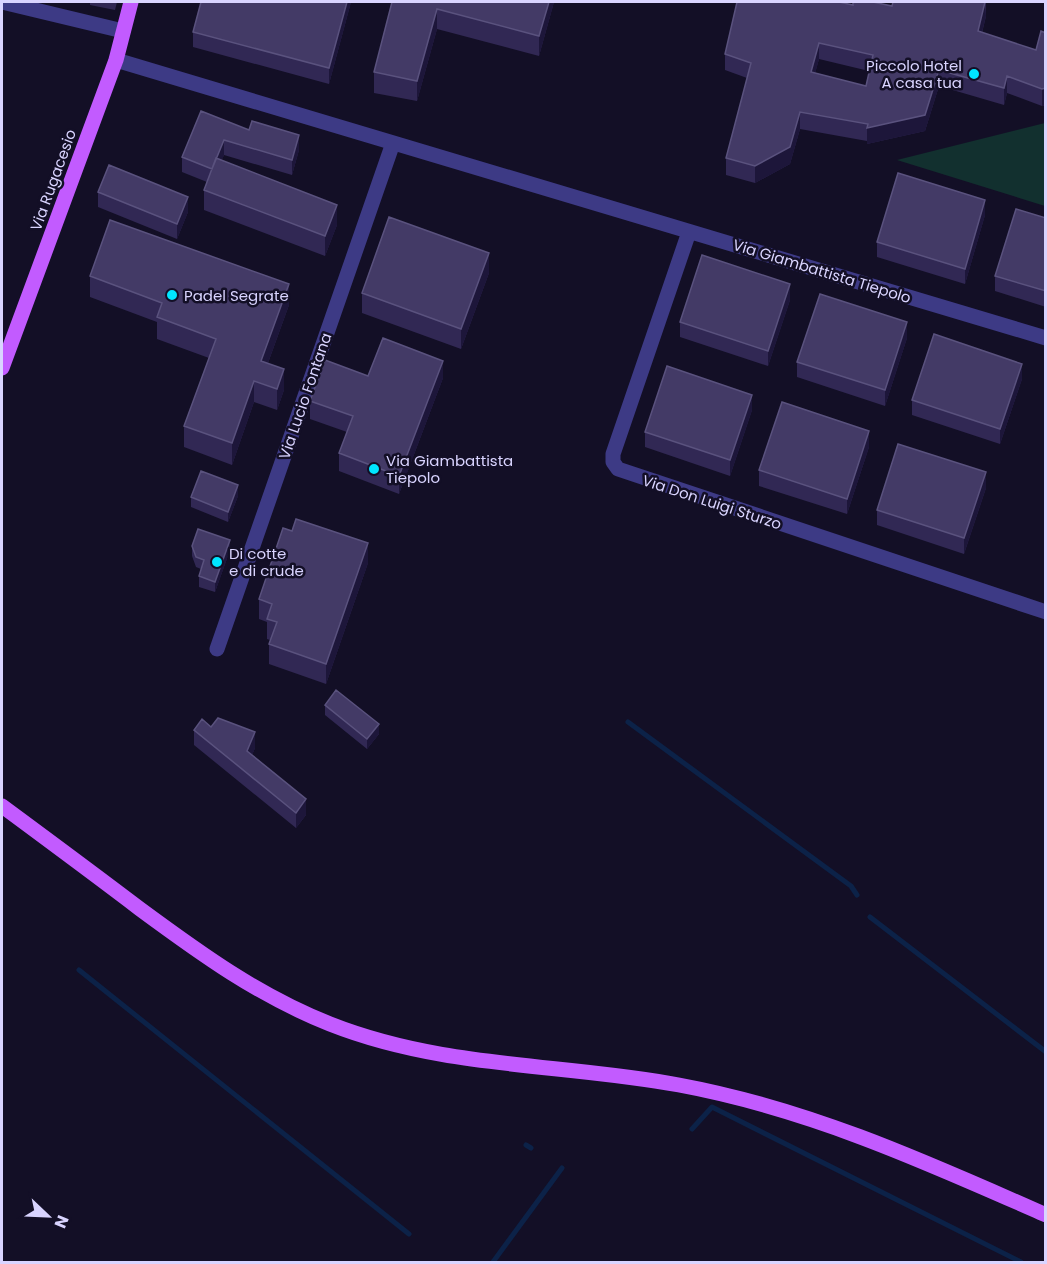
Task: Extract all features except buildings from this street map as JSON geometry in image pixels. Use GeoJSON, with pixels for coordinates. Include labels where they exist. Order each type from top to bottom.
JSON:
{"type":"FeatureCollection","features":[{"type":"Feature","properties":{"kind":"main road","name":"Via Rugacesio"},"geometry":{"type":"LineString","coordinates":[[2,368],[116,60],[131,2]]}},
{"type":"Feature","properties":{"kind":"main road"},"geometry":{"type":"LineString","coordinates":[[2,806],[197,951],[256,990],[281,1003],[359,1035],[413,1050],[468,1061],[676,1085],[769,1106],[905,1152],[1046,1215]]}},
{"type":"Feature","properties":{"kind":"street"},"geometry":{"type":"LineString","coordinates":[[2,2],[123,31]]}},
{"type":"Feature","properties":{"kind":"street","name":"Via Giambattista Tiepolo"},"geometry":{"type":"LineString","coordinates":[[116,60],[1046,338]]}},
{"type":"Feature","properties":{"kind":"street","name":"Via Lucio Fontana"},"geometry":{"type":"LineString","coordinates":[[217,649],[393,143]]}},
{"type":"Feature","properties":{"kind":"street","name":"Via Don Luigi Sturzo"},"geometry":{"type":"LineString","coordinates":[[689,232],[613,454],[615,466],[625,473],[1046,612]]}},
{"type":"Feature","properties":{"kind":"green space"},"geometry":{"type":"Polygon","coordinates":[[[1045,123],[1045,206],[897,160],[1045,123]]]}},
{"type":"Feature","properties":{"kind":"waterway"},"geometry":{"type":"LineString","coordinates":[[628,722],[851,886],[857,895]]}},
{"type":"Feature","properties":{"kind":"waterway"},"geometry":{"type":"LineString","coordinates":[[870,917],[1046,1052]]}},
{"type":"Feature","properties":{"kind":"waterway"},"geometry":{"type":"LineString","coordinates":[[79,970],[409,1234]]}},
{"type":"Feature","properties":{"kind":"waterway"},"geometry":{"type":"LineString","coordinates":[[692,1129],[712,1107],[1021,1262]]}},
{"type":"Feature","properties":{"kind":"waterway"},"geometry":{"type":"LineString","coordinates":[[526,1145],[531,1148]]}},
{"type":"Feature","properties":{"kind":"waterway"},"geometry":{"type":"LineString","coordinates":[[493,1262],[562,1168]]}},
{"type":"Feature","properties":{"kind":"place","name":"Piccolo Hotel A casa tua"},"geometry":{"type":"Point","coordinates":[974,74]}},
{"type":"Feature","properties":{"kind":"place","name":"Padel Segrate"},"geometry":{"type":"Point","coordinates":[172,295]}},
{"type":"Feature","properties":{"kind":"place","name":"Via Giambattista Tiepolo"},"geometry":{"type":"Point","coordinates":[374,469]}},
{"type":"Feature","properties":{"kind":"place","name":"Di cotte e di crude"},"geometry":{"type":"Point","coordinates":[217,562]}}]}
